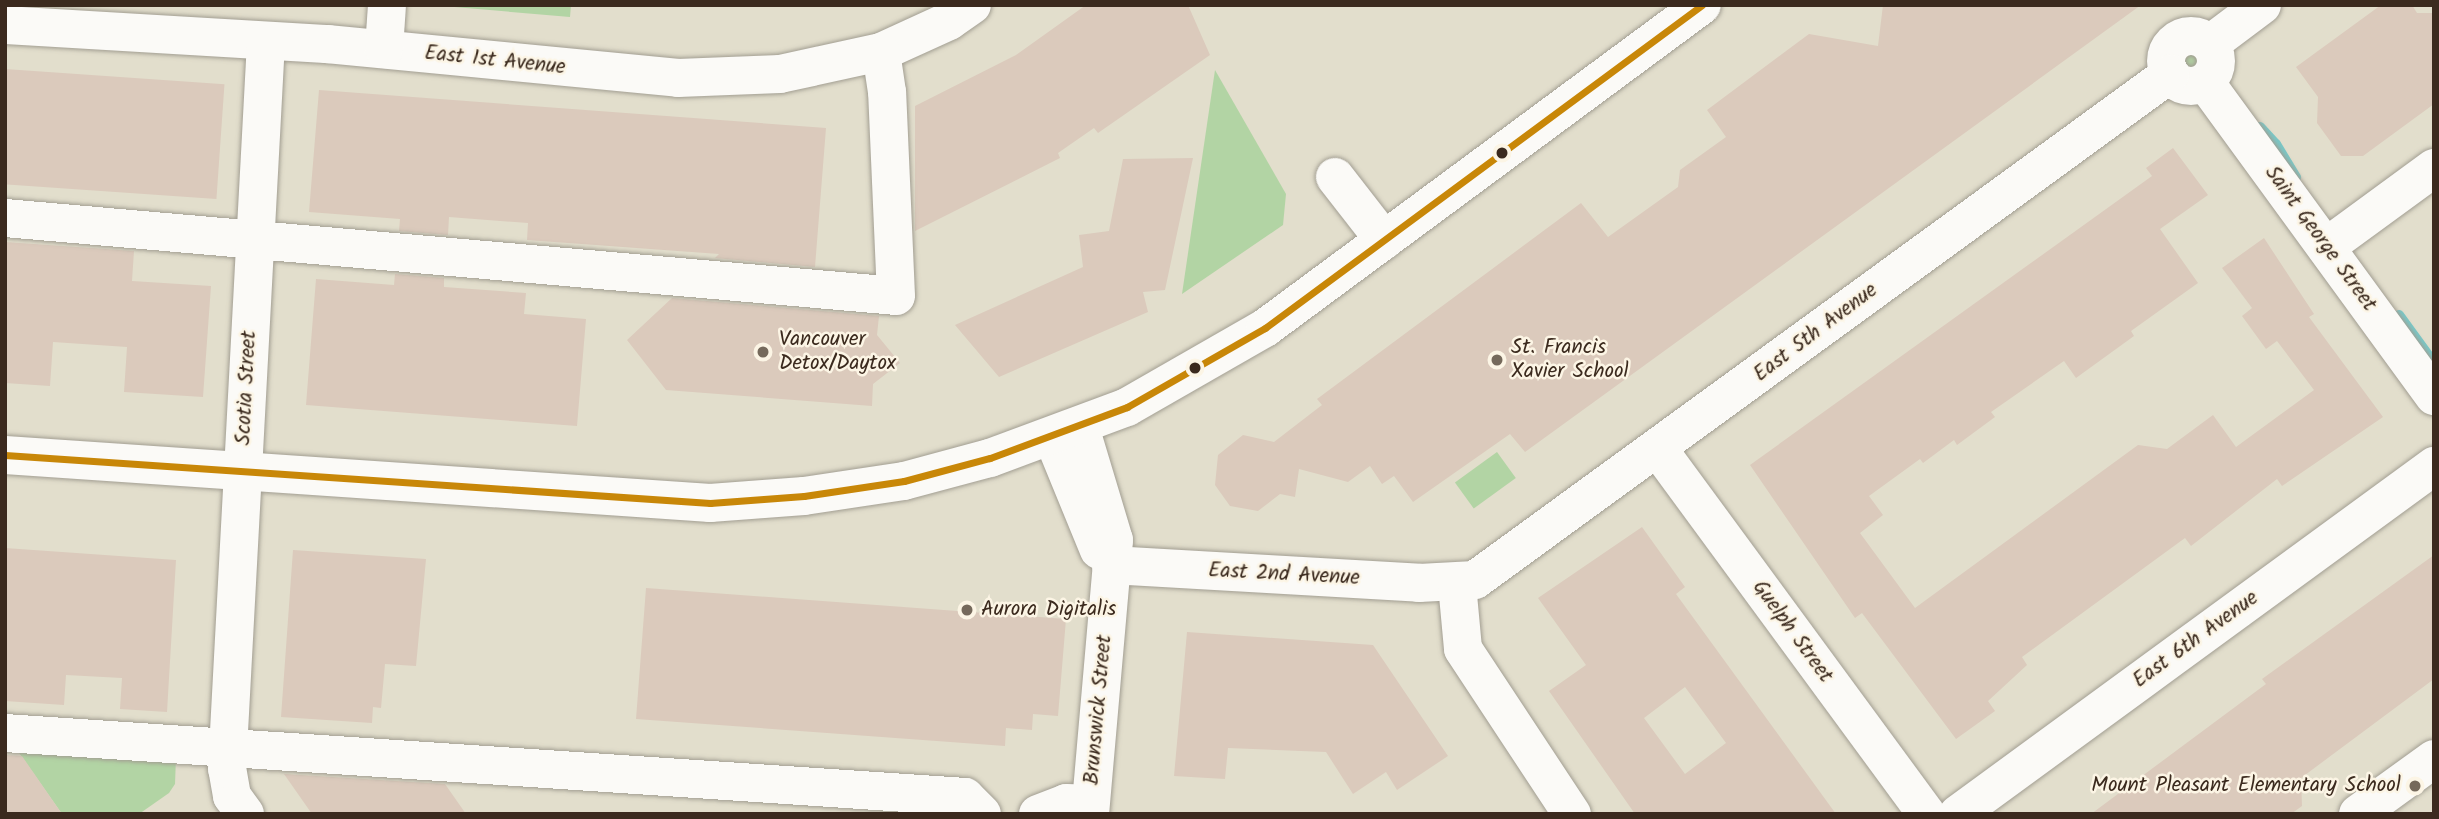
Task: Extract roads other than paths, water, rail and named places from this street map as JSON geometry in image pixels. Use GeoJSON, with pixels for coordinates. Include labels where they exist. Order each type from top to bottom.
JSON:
{"type":"FeatureCollection","features":[{"type":"Feature","properties":{"kind":"street"},"geometry":{"type":"LineString","coordinates":[[384,50],[387,5]]}},
{"type":"Feature","properties":{"kind":"street","name":"East 1st Avenue"},"geometry":{"type":"LineString","coordinates":[[5,25],[384,50],[678,78],[780,74],[880,52],[949,21],[972,5]]}},
{"type":"Feature","properties":{"kind":"street"},"geometry":{"type":"LineString","coordinates":[[5,455],[709,503],[804,496],[904,481],[1067,432],[1197,370],[1265,328],[1703,5]]}},
{"type":"Feature","properties":{"kind":"street"},"geometry":{"type":"LineString","coordinates":[[2187,78],[2215,68],[2210,44],[2262,5]]}},
{"type":"Feature","properties":{"kind":"street","name":"Scotia Street"},"geometry":{"type":"LineString","coordinates":[[228,808],[228,747],[266,41]]}},
{"type":"Feature","properties":{"kind":"street"},"geometry":{"type":"LineString","coordinates":[[5,218],[896,296],[887,92],[880,52]]}},
{"type":"Feature","properties":{"kind":"street","name":"Saint George Street"},"geometry":{"type":"LineString","coordinates":[[2187,78],[2326,247],[2434,396]]}},
{"type":"Feature","properties":{"kind":"street","name":"East 5th Avenue"},"geometry":{"type":"LineString","coordinates":[[1457,584],[1486,573],[2187,78]]}},
{"type":"Feature","properties":{"kind":"street"},"geometry":{"type":"LineString","coordinates":[[2326,247],[2434,168]]}},
{"type":"Feature","properties":{"kind":"street"},"geometry":{"type":"LineString","coordinates":[[1335,177],[1384,240]]}},
{"type":"Feature","properties":{"kind":"street"},"geometry":{"type":"LineString","coordinates":[[1067,432],[1094,544],[1111,565]]}},
{"type":"Feature","properties":{"kind":"street","name":"Guelph Street"},"geometry":{"type":"LineString","coordinates":[[1659,450],[1926,814]]}},
{"type":"Feature","properties":{"kind":"street","name":"East 6th Avenue"},"geometry":{"type":"LineString","coordinates":[[1958,814],[2434,466]]}},
{"type":"Feature","properties":{"kind":"street","name":"East 2nd Avenue"},"geometry":{"type":"LineString","coordinates":[[1111,565],[1457,584]]}},
{"type":"Feature","properties":{"kind":"street","name":"Brunswick Street"},"geometry":{"type":"LineString","coordinates":[[1096,811],[1111,565]]}},
{"type":"Feature","properties":{"kind":"street"},"geometry":{"type":"LineString","coordinates":[[1457,584],[1464,649],[1572,814]]}},
{"type":"Feature","properties":{"kind":"street"},"geometry":{"type":"LineString","coordinates":[[5,733],[965,797],[982,814]]}},
{"type":"Feature","properties":{"kind":"street"},"geometry":{"type":"LineString","coordinates":[[2358,814],[2434,759]]}},
{"type":"Feature","properties":{"kind":"street"},"geometry":{"type":"LineString","coordinates":[[1038,814],[1066,803],[1096,811]]}},
{"type":"Feature","properties":{"kind":"waterway"},"geometry":{"type":"LineString","coordinates":[[2260,127],[2276,144],[2296,177]]}},
{"type":"Feature","properties":{"kind":"waterway"},"geometry":{"type":"LineString","coordinates":[[2399,315],[2434,363]]}},
{"type":"Feature","properties":{"kind":"place","name":"Vancouver Detox/Daytox"},"geometry":{"type":"Point","coordinates":[763,352]}},
{"type":"Feature","properties":{"kind":"place","name":"St. Francis Xavier School"},"geometry":{"type":"Point","coordinates":[1497,360]}},
{"type":"Feature","properties":{"kind":"place","name":"Aurora Digitalis"},"geometry":{"type":"Point","coordinates":[967,610]}},
{"type":"Feature","properties":{"kind":"place","name":"Mount Pleasant Elementary School"},"geometry":{"type":"Point","coordinates":[2415,786]}}]}
